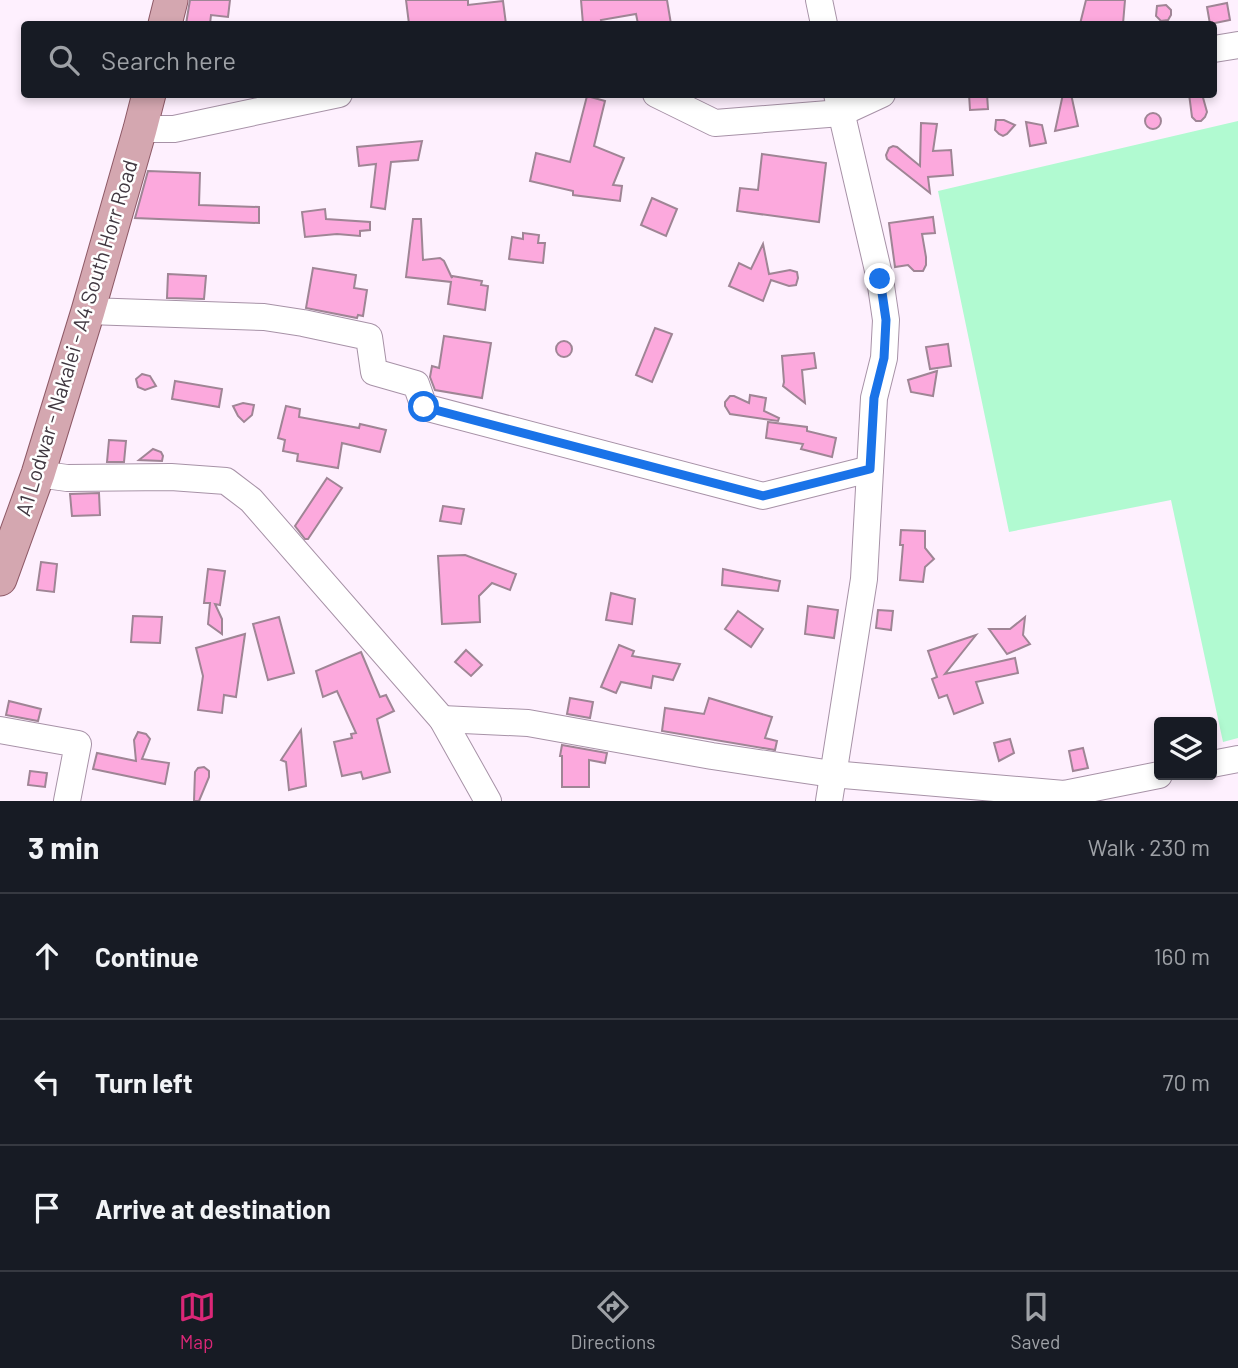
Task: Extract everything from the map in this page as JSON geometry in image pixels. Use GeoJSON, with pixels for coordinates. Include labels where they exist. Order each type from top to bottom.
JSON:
{"type":"FeatureCollection","features":[{"type":"Feature","properties":{"kind":"main road"},"geometry":{"type":"LineString","coordinates":[[166,21],[171,0]]}},
{"type":"Feature","properties":{"kind":"main road","name":"A1 Lodwar - Nakalei - A4 South Horr Road"},"geometry":{"type":"LineString","coordinates":[[0,579],[38,474],[88,311],[148,98]]}},
{"type":"Feature","properties":{"kind":"street"},"geometry":{"type":"LineString","coordinates":[[819,0],[823,21]]}},
{"type":"Feature","properties":{"kind":"street"},"geometry":{"type":"LineString","coordinates":[[1217,48],[1238,45]]}},
{"type":"Feature","properties":{"kind":"street"},"geometry":{"type":"LineString","coordinates":[[140,129],[174,129],[320,98]]}},
{"type":"Feature","properties":{"kind":"street"},"geometry":{"type":"LineString","coordinates":[[664,98],[715,123],[865,98]]}},
{"type":"Feature","properties":{"kind":"street"},"geometry":{"type":"LineString","coordinates":[[829,801],[864,579],[874,398],[884,358],[886,320],[880,279],[839,104]]}},
{"type":"Feature","properties":{"kind":"street"},"geometry":{"type":"LineString","coordinates":[[88,311],[264,317],[369,337],[374,372],[416,384],[424,407],[763,496],[870,469]]}},
{"type":"Feature","properties":{"kind":"street"},"geometry":{"type":"LineString","coordinates":[[38,474],[67,478],[157,477],[226,481],[251,500],[442,719],[488,801]]}},
{"type":"Feature","properties":{"kind":"street"},"geometry":{"type":"LineString","coordinates":[[442,719],[528,723],[712,756],[832,774],[1064,794],[1154,776]]}},
{"type":"Feature","properties":{"kind":"street"},"geometry":{"type":"LineString","coordinates":[[0,730],[78,744],[67,801]]}},
{"type":"Feature","properties":{"kind":"street"},"geometry":{"type":"LineString","coordinates":[[1217,763],[1238,759]]}},
{"type":"Feature","properties":{"kind":"green space"},"geometry":{"type":"Polygon","coordinates":[[[1238,121],[1238,738],[1223,742],[1171,500],[1009,532],[938,191],[1238,121]]]}},
{"type":"Feature","properties":{"kind":"building"},"geometry":{"type":"Polygon","coordinates":[[[190,0],[230,0],[228,17],[211,15],[210,21],[186,21],[190,0]]]}},
{"type":"Feature","properties":{"kind":"building"},"geometry":{"type":"Polygon","coordinates":[[[406,0],[468,0],[468,5],[503,1],[506,21],[409,21],[406,0]]]}},
{"type":"Feature","properties":{"kind":"building"},"geometry":{"type":"Polygon","coordinates":[[[581,0],[667,0],[670,21],[637,21],[636,14],[601,21],[583,21],[581,0]]]}},
{"type":"Feature","properties":{"kind":"building"},"geometry":{"type":"Polygon","coordinates":[[[1086,0],[1125,0],[1123,21],[1081,21],[1086,0]]]}},
{"type":"Feature","properties":{"kind":"building"},"geometry":{"type":"Polygon","coordinates":[[[1227,3],[1230,20],[1209,21],[1207,7],[1227,3]]]}},
{"type":"Feature","properties":{"kind":"building"},"geometry":{"type":"Polygon","coordinates":[[[1166,5],[1171,10],[1171,15],[1168,20],[1161,21],[1156,16],[1157,6],[1166,5]]]}},
{"type":"Feature","properties":{"kind":"building"},"geometry":{"type":"Polygon","coordinates":[[[586,98],[605,101],[594,146],[624,158],[613,185],[622,186],[620,201],[573,195],[573,191],[530,181],[536,153],[570,162],[586,98]]]}},
{"type":"Feature","properties":{"kind":"building"},"geometry":{"type":"Polygon","coordinates":[[[969,98],[987,98],[988,109],[970,110],[969,98]]]}},
{"type":"Feature","properties":{"kind":"building"},"geometry":{"type":"Polygon","coordinates":[[[1062,98],[1072,98],[1078,126],[1055,131],[1062,98]]]}},
{"type":"Feature","properties":{"kind":"building"},"geometry":{"type":"Polygon","coordinates":[[[1190,98],[1203,98],[1207,112],[1205,117],[1196,121],[1192,117],[1190,98]]]}},
{"type":"Feature","properties":{"kind":"building"},"geometry":{"type":"Polygon","coordinates":[[[1150,113],[1156,113],[1161,121],[1159,127],[1150,129],[1145,124],[1145,118],[1150,113]]]}},
{"type":"Feature","properties":{"kind":"building"},"geometry":{"type":"Polygon","coordinates":[[[996,120],[1015,125],[1003,136],[995,130],[996,120]]]}},
{"type":"Feature","properties":{"kind":"building"},"geometry":{"type":"Polygon","coordinates":[[[1026,122],[1042,125],[1046,143],[1030,146],[1026,122]]]}},
{"type":"Feature","properties":{"kind":"building"},"geometry":{"type":"Polygon","coordinates":[[[921,123],[937,124],[933,151],[951,150],[953,175],[928,177],[930,193],[887,159],[886,155],[889,148],[897,147],[920,166],[921,123]]]}},
{"type":"Feature","properties":{"kind":"building"},"geometry":{"type":"Polygon","coordinates":[[[422,141],[418,160],[391,162],[385,209],[371,207],[376,164],[359,166],[357,147],[422,141]]]}},
{"type":"Feature","properties":{"kind":"building"},"geometry":{"type":"Polygon","coordinates":[[[762,154],[826,163],[819,222],[737,211],[740,188],[758,190],[762,154]]]}},
{"type":"Feature","properties":{"kind":"building"},"geometry":{"type":"Polygon","coordinates":[[[148,171],[200,173],[199,205],[259,207],[259,223],[135,218],[148,171]]]}},
{"type":"Feature","properties":{"kind":"building"},"geometry":{"type":"Polygon","coordinates":[[[652,198],[677,209],[666,236],[641,225],[652,198]]]}},
{"type":"Feature","properties":{"kind":"building"},"geometry":{"type":"Polygon","coordinates":[[[325,209],[326,219],[370,222],[370,230],[360,231],[360,236],[337,234],[305,237],[302,212],[325,209]]]}},
{"type":"Feature","properties":{"kind":"building"},"geometry":{"type":"Polygon","coordinates":[[[933,217],[935,233],[922,234],[926,257],[923,271],[914,271],[908,265],[895,267],[889,223],[933,217]]]}},
{"type":"Feature","properties":{"kind":"building"},"geometry":{"type":"Polygon","coordinates":[[[413,219],[421,219],[423,260],[440,258],[452,278],[482,281],[481,285],[488,286],[485,310],[448,304],[451,282],[406,277],[413,219]]]}},
{"type":"Feature","properties":{"kind":"building"},"geometry":{"type":"Polygon","coordinates":[[[523,233],[539,235],[538,243],[545,243],[543,263],[509,259],[512,237],[523,239],[523,233]]]}},
{"type":"Feature","properties":{"kind":"building"},"geometry":{"type":"Polygon","coordinates":[[[763,244],[769,274],[790,270],[797,272],[798,278],[796,285],[789,286],[771,280],[763,301],[729,286],[739,263],[751,269],[763,244]]]}},
{"type":"Feature","properties":{"kind":"building"},"geometry":{"type":"Polygon","coordinates":[[[313,268],[356,275],[354,288],[367,290],[363,316],[358,315],[357,318],[306,308],[313,268]]]}},
{"type":"Feature","properties":{"kind":"building"},"geometry":{"type":"Polygon","coordinates":[[[168,274],[206,276],[204,299],[167,298],[168,274]]]}},
{"type":"Feature","properties":{"kind":"building"},"geometry":{"type":"Polygon","coordinates":[[[655,328],[672,334],[652,382],[636,375],[655,328]]]}},
{"type":"Feature","properties":{"kind":"building"},"geometry":{"type":"Polygon","coordinates":[[[444,336],[491,343],[482,398],[435,390],[430,377],[432,366],[439,368],[444,336]]]}},
{"type":"Feature","properties":{"kind":"building"},"geometry":{"type":"Polygon","coordinates":[[[564,341],[572,349],[564,357],[556,349],[564,341]]]}},
{"type":"Feature","properties":{"kind":"building"},"geometry":{"type":"Polygon","coordinates":[[[948,344],[951,366],[930,369],[926,347],[948,344]]]}},
{"type":"Feature","properties":{"kind":"building"},"geometry":{"type":"Polygon","coordinates":[[[814,353],[816,368],[802,370],[805,403],[783,386],[782,356],[814,353]]]}},
{"type":"Feature","properties":{"kind":"building"},"geometry":{"type":"Polygon","coordinates":[[[937,371],[933,396],[911,392],[908,380],[937,371]]]}},
{"type":"Feature","properties":{"kind":"building"},"geometry":{"type":"Polygon","coordinates":[[[142,374],[150,376],[156,386],[145,390],[138,387],[136,379],[142,374]]]}},
{"type":"Feature","properties":{"kind":"building"},"geometry":{"type":"Polygon","coordinates":[[[175,381],[222,389],[219,407],[172,399],[175,381]]]}},
{"type":"Feature","properties":{"kind":"building"},"geometry":{"type":"Polygon","coordinates":[[[750,395],[766,398],[764,411],[779,418],[778,421],[730,414],[725,402],[730,396],[749,403],[750,395]]]}},
{"type":"Feature","properties":{"kind":"building"},"geometry":{"type":"Polygon","coordinates":[[[243,403],[254,405],[252,415],[244,422],[233,406],[243,403]]]}},
{"type":"Feature","properties":{"kind":"building"},"geometry":{"type":"Polygon","coordinates":[[[286,406],[300,409],[299,417],[386,430],[380,452],[342,443],[338,468],[297,461],[298,454],[283,451],[285,440],[278,438],[286,406]]]}},
{"type":"Feature","properties":{"kind":"building"},"geometry":{"type":"Polygon","coordinates":[[[768,422],[807,427],[807,431],[836,438],[832,457],[801,449],[803,444],[766,438],[768,422]]]}},
{"type":"Feature","properties":{"kind":"building"},"geometry":{"type":"Polygon","coordinates":[[[109,440],[126,441],[124,462],[107,462],[109,440]]]}},
{"type":"Feature","properties":{"kind":"building"},"geometry":{"type":"Polygon","coordinates":[[[153,449],[161,452],[162,461],[139,460],[153,449]]]}},
{"type":"Feature","properties":{"kind":"building"},"geometry":{"type":"Polygon","coordinates":[[[327,478],[342,488],[308,539],[305,539],[295,526],[327,478]]]}},
{"type":"Feature","properties":{"kind":"building"},"geometry":{"type":"Polygon","coordinates":[[[99,493],[100,515],[72,516],[70,494],[99,493]]]}},
{"type":"Feature","properties":{"kind":"building"},"geometry":{"type":"Polygon","coordinates":[[[443,506],[464,509],[461,524],[440,521],[443,506]]]}},
{"type":"Feature","properties":{"kind":"building"},"geometry":{"type":"Polygon","coordinates":[[[901,530],[925,531],[925,548],[934,559],[925,567],[923,582],[900,580],[903,545],[900,545],[901,530]]]}},
{"type":"Feature","properties":{"kind":"building"},"geometry":{"type":"Polygon","coordinates":[[[465,555],[516,574],[510,590],[492,583],[479,596],[480,622],[442,624],[438,556],[465,555]]]}},
{"type":"Feature","properties":{"kind":"building"},"geometry":{"type":"Polygon","coordinates":[[[41,562],[57,564],[54,592],[37,590],[41,562]]]}},
{"type":"Feature","properties":{"kind":"building"},"geometry":{"type":"Polygon","coordinates":[[[208,569],[225,571],[220,605],[215,604],[222,619],[222,634],[208,624],[210,603],[204,603],[208,569]]]}},
{"type":"Feature","properties":{"kind":"building"},"geometry":{"type":"Polygon","coordinates":[[[723,569],[780,581],[778,591],[722,585],[723,569]]]}},
{"type":"Feature","properties":{"kind":"building"},"geometry":{"type":"Polygon","coordinates":[[[611,593],[635,599],[632,624],[606,620],[611,593]]]}},
{"type":"Feature","properties":{"kind":"building"},"geometry":{"type":"Polygon","coordinates":[[[808,606],[838,610],[834,638],[805,634],[808,606]]]}},
{"type":"Feature","properties":{"kind":"building"},"geometry":{"type":"Polygon","coordinates":[[[878,610],[893,611],[891,630],[876,628],[878,610]]]}},
{"type":"Feature","properties":{"kind":"building"},"geometry":{"type":"Polygon","coordinates":[[[738,611],[763,629],[751,647],[725,629],[738,611]]]}},
{"type":"Feature","properties":{"kind":"building"},"geometry":{"type":"Polygon","coordinates":[[[133,616],[162,617],[160,643],[131,642],[133,616]]]}},
{"type":"Feature","properties":{"kind":"building"},"geometry":{"type":"Polygon","coordinates":[[[279,617],[294,673],[268,680],[253,624],[279,617]]]}},
{"type":"Feature","properties":{"kind":"building"},"geometry":{"type":"Polygon","coordinates":[[[1025,617],[1023,635],[1030,644],[1007,654],[989,629],[1010,629],[1025,617]]]}},
{"type":"Feature","properties":{"kind":"building"},"geometry":{"type":"Polygon","coordinates":[[[245,634],[236,697],[224,695],[222,713],[198,710],[203,676],[196,648],[245,634]]]}},
{"type":"Feature","properties":{"kind":"building"},"geometry":{"type":"Polygon","coordinates":[[[976,635],[945,674],[1015,658],[1018,673],[976,682],[983,703],[954,714],[947,695],[939,698],[932,679],[937,677],[928,651],[976,635]]]}},
{"type":"Feature","properties":{"kind":"building"},"geometry":{"type":"Polygon","coordinates":[[[619,645],[634,651],[632,656],[680,664],[673,680],[653,676],[651,688],[621,682],[616,693],[601,687],[619,645]]]}},
{"type":"Feature","properties":{"kind":"building"},"geometry":{"type":"Polygon","coordinates":[[[466,650],[482,665],[471,676],[455,662],[466,650]]]}},
{"type":"Feature","properties":{"kind":"building"},"geometry":{"type":"Polygon","coordinates":[[[361,652],[380,697],[386,695],[394,711],[377,719],[390,772],[363,779],[361,772],[342,776],[334,742],[352,738],[351,734],[356,733],[337,691],[323,697],[316,671],[361,652]]]}},
{"type":"Feature","properties":{"kind":"building"},"geometry":{"type":"Polygon","coordinates":[[[570,698],[593,702],[590,718],[567,714],[570,698]]]}},
{"type":"Feature","properties":{"kind":"building"},"geometry":{"type":"Polygon","coordinates":[[[709,698],[772,717],[765,738],[777,741],[775,750],[662,731],[665,708],[704,714],[709,698]]]}},
{"type":"Feature","properties":{"kind":"building"},"geometry":{"type":"Polygon","coordinates":[[[9,701],[41,709],[38,721],[6,715],[9,701]]]}},
{"type":"Feature","properties":{"kind":"building"},"geometry":{"type":"Polygon","coordinates":[[[301,730],[306,786],[289,790],[286,762],[281,760],[301,730]]]}},
{"type":"Feature","properties":{"kind":"building"},"geometry":{"type":"Polygon","coordinates":[[[138,732],[146,734],[150,739],[142,759],[169,763],[165,784],[93,769],[97,753],[136,761],[134,740],[138,732]]]}},
{"type":"Feature","properties":{"kind":"building"},"geometry":{"type":"Polygon","coordinates":[[[1010,739],[1014,753],[999,761],[994,743],[1010,739]]]}},
{"type":"Feature","properties":{"kind":"building"},"geometry":{"type":"Polygon","coordinates":[[[562,745],[607,753],[605,763],[589,760],[589,787],[562,787],[562,745]]]}},
{"type":"Feature","properties":{"kind":"building"},"geometry":{"type":"Polygon","coordinates":[[[1083,748],[1088,768],[1073,771],[1069,751],[1083,748]]]}},
{"type":"Feature","properties":{"kind":"building"},"geometry":{"type":"Polygon","coordinates":[[[204,767],[209,771],[209,777],[199,801],[194,801],[195,772],[204,767]]]}},
{"type":"Feature","properties":{"kind":"building"},"geometry":{"type":"Polygon","coordinates":[[[30,771],[47,773],[45,787],[28,785],[30,771]]]}},
{"type":"Feature","properties":{"kind":"route"},"geometry":{"type":"LineString","coordinates":[[424,407],[763,496],[870,469],[874,398],[884,358],[886,320],[880,279]]}}]}
